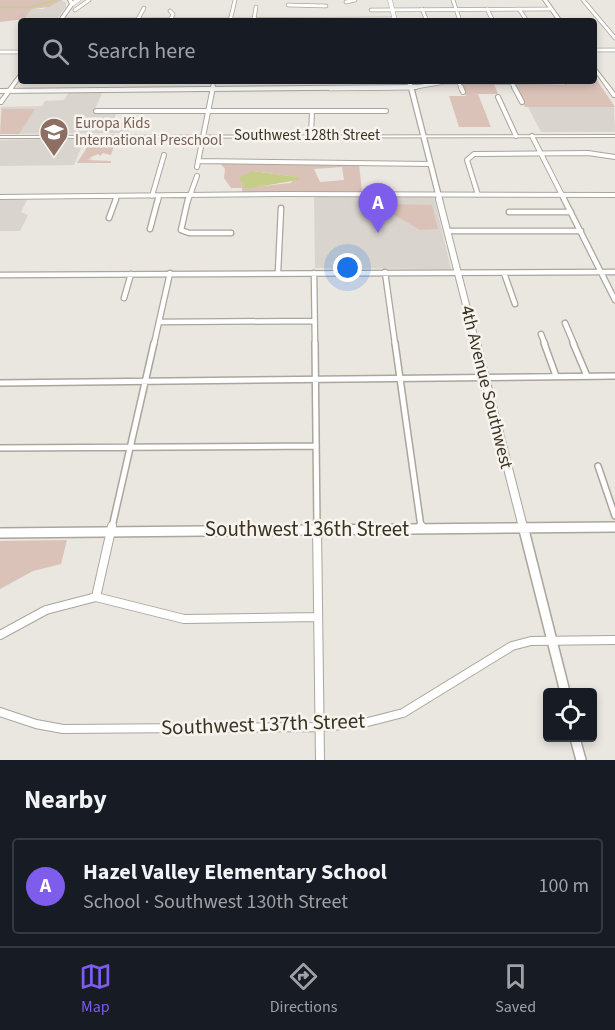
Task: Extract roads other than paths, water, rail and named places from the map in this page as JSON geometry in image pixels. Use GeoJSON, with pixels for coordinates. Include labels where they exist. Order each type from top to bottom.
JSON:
{"type":"FeatureCollection","features":[{"type":"Feature","properties":{"kind":"main road"},"geometry":{"type":"LineString","coordinates":[[545,0],[558,18]]}},
{"type":"Feature","properties":{"kind":"main road"},"geometry":{"type":"LineString","coordinates":[[63,18],[71,2]]}},
{"type":"Feature","properties":{"kind":"main road"},"geometry":{"type":"LineString","coordinates":[[597,71],[615,96]]}},
{"type":"Feature","properties":{"kind":"main road"},"geometry":{"type":"LineString","coordinates":[[0,103],[18,78]]}},
{"type":"Feature","properties":{"kind":"main road","name":"Southwest 128th Street"},"geometry":{"type":"LineString","coordinates":[[0,137],[615,136]]}},
{"type":"Feature","properties":{"kind":"street"},"geometry":{"type":"LineString","coordinates":[[71,2],[78,0]]}},
{"type":"Feature","properties":{"kind":"street"},"geometry":{"type":"LineString","coordinates":[[75,10],[89,0]]}},
{"type":"Feature","properties":{"kind":"street"},"geometry":{"type":"LineString","coordinates":[[231,18],[235,0]]}},
{"type":"Feature","properties":{"kind":"street"},"geometry":{"type":"LineString","coordinates":[[346,2],[355,0]]}},
{"type":"Feature","properties":{"kind":"street"},"geometry":{"type":"LineString","coordinates":[[390,0],[394,18]]}},
{"type":"Feature","properties":{"kind":"street"},"geometry":{"type":"LineString","coordinates":[[453,0],[459,18]]}},
{"type":"Feature","properties":{"kind":"street"},"geometry":{"type":"LineString","coordinates":[[490,0],[495,9]]}},
{"type":"Feature","properties":{"kind":"street"},"geometry":{"type":"LineString","coordinates":[[583,0],[615,38]]}},
{"type":"Feature","properties":{"kind":"street"},"geometry":{"type":"LineString","coordinates":[[288,5],[326,6]]}},
{"type":"Feature","properties":{"kind":"street"},"geometry":{"type":"LineString","coordinates":[[309,18],[310,5]]}},
{"type":"Feature","properties":{"kind":"street"},"geometry":{"type":"LineString","coordinates":[[255,18],[256,7]]}},
{"type":"Feature","properties":{"kind":"street"},"geometry":{"type":"LineString","coordinates":[[139,18],[144,8]]}},
{"type":"Feature","properties":{"kind":"street"},"geometry":{"type":"LineString","coordinates":[[422,9],[426,18]]}},
{"type":"Feature","properties":{"kind":"street"},"geometry":{"type":"LineString","coordinates":[[487,9],[492,18]]}},
{"type":"Feature","properties":{"kind":"street"},"geometry":{"type":"LineString","coordinates":[[519,9],[525,18]]}},
{"type":"Feature","properties":{"kind":"street"},"geometry":{"type":"LineString","coordinates":[[371,10],[550,9]]}},
{"type":"Feature","properties":{"kind":"street"},"geometry":{"type":"LineString","coordinates":[[170,10],[173,14],[171,18]]}},
{"type":"Feature","properties":{"kind":"street"},"geometry":{"type":"LineString","coordinates":[[597,50],[615,50]]}},
{"type":"Feature","properties":{"kind":"street"},"geometry":{"type":"LineString","coordinates":[[0,52],[18,52]]}},
{"type":"Feature","properties":{"kind":"street"},"geometry":{"type":"LineString","coordinates":[[197,167],[214,84]]}},
{"type":"Feature","properties":{"kind":"street"},"geometry":{"type":"LineString","coordinates":[[253,89],[254,84]]}},
{"type":"Feature","properties":{"kind":"street"},"geometry":{"type":"LineString","coordinates":[[276,89],[277,84]]}},
{"type":"Feature","properties":{"kind":"street","name":"4th Avenue Southwest"},"geometry":{"type":"LineString","coordinates":[[410,84],[564,688]]}},
{"type":"Feature","properties":{"kind":"street"},"geometry":{"type":"LineString","coordinates":[[0,91],[411,88],[434,84]]}},
{"type":"Feature","properties":{"kind":"street"},"geometry":{"type":"LineString","coordinates":[[460,84],[463,92]]}},
{"type":"Feature","properties":{"kind":"street"},"geometry":{"type":"LineString","coordinates":[[513,84],[522,102]]}},
{"type":"Feature","properties":{"kind":"street"},"geometry":{"type":"LineString","coordinates":[[498,97],[516,136]]}},
{"type":"Feature","properties":{"kind":"street"},"geometry":{"type":"LineString","coordinates":[[96,111],[386,111]]}},
{"type":"Feature","properties":{"kind":"street"},"geometry":{"type":"LineString","coordinates":[[311,135],[312,111]]}},
{"type":"Feature","properties":{"kind":"street"},"geometry":{"type":"LineString","coordinates":[[532,136],[615,300]]}},
{"type":"Feature","properties":{"kind":"street"},"geometry":{"type":"LineString","coordinates":[[478,195],[467,162],[469,156],[482,153],[588,153],[615,157]]}},
{"type":"Feature","properties":{"kind":"street"},"geometry":{"type":"LineString","coordinates":[[152,196],[164,155]]}},
{"type":"Feature","properties":{"kind":"street"},"geometry":{"type":"LineString","coordinates":[[198,161],[430,164]]}},
{"type":"Feature","properties":{"kind":"street"},"geometry":{"type":"LineString","coordinates":[[197,176],[189,195],[181,230],[189,233],[231,233]]}},
{"type":"Feature","properties":{"kind":"street"},"geometry":{"type":"LineString","coordinates":[[0,197],[615,195]]}},
{"type":"Feature","properties":{"kind":"street"},"geometry":{"type":"LineString","coordinates":[[110,218],[117,196]]}},
{"type":"Feature","properties":{"kind":"street"},"geometry":{"type":"LineString","coordinates":[[150,230],[159,196]]}},
{"type":"Feature","properties":{"kind":"street"},"geometry":{"type":"LineString","coordinates":[[278,272],[281,208]]}},
{"type":"Feature","properties":{"kind":"street"},"geometry":{"type":"LineString","coordinates":[[509,212],[571,212]]}},
{"type":"Feature","properties":{"kind":"street"},"geometry":{"type":"LineString","coordinates":[[447,231],[581,231]]}},
{"type":"Feature","properties":{"kind":"street"},"geometry":{"type":"LineString","coordinates":[[385,272],[421,529]]}},
{"type":"Feature","properties":{"kind":"street"},"geometry":{"type":"LineString","coordinates":[[0,275],[615,272]]}},
{"type":"Feature","properties":{"kind":"street"},"geometry":{"type":"LineString","coordinates":[[96,597],[170,273]]}},
{"type":"Feature","properties":{"kind":"street"},"geometry":{"type":"LineString","coordinates":[[314,273],[320,760]]}},
{"type":"Feature","properties":{"kind":"street"},"geometry":{"type":"LineString","coordinates":[[504,273],[515,303]]}},
{"type":"Feature","properties":{"kind":"street"},"geometry":{"type":"LineString","coordinates":[[124,298],[131,274]]}},
{"type":"Feature","properties":{"kind":"street"},"geometry":{"type":"LineString","coordinates":[[159,322],[314,321]]}},
{"type":"Feature","properties":{"kind":"street"},"geometry":{"type":"LineString","coordinates":[[565,323],[587,376]]}},
{"type":"Feature","properties":{"kind":"street"},"geometry":{"type":"LineString","coordinates":[[541,334],[556,376]]}},
{"type":"Feature","properties":{"kind":"street"},"geometry":{"type":"LineString","coordinates":[[0,382],[615,376]]}},
{"type":"Feature","properties":{"kind":"street"},"geometry":{"type":"LineString","coordinates":[[0,448],[316,446]]}},
{"type":"Feature","properties":{"kind":"street"},"geometry":{"type":"LineString","coordinates":[[598,466],[615,516]]}},
{"type":"Feature","properties":{"kind":"street","name":"Southwest 136th Street"},"geometry":{"type":"LineString","coordinates":[[0,533],[615,527]]}},
{"type":"Feature","properties":{"kind":"street"},"geometry":{"type":"LineString","coordinates":[[0,635],[56,604],[72,599],[96,597],[115,599],[166,618],[317,618]]}},
{"type":"Feature","properties":{"kind":"street","name":"Southwest 137th Street"},"geometry":{"type":"LineString","coordinates":[[0,712],[36,724],[63,729],[320,727],[364,723],[403,713],[512,646],[531,641],[615,640]]}},
{"type":"Feature","properties":{"kind":"street"},"geometry":{"type":"LineString","coordinates":[[576,742],[581,760]]}},
{"type":"Feature","properties":{"kind":"waterway"},"geometry":{"type":"LineString","coordinates":[[0,7],[31,7],[56,0]]}},
{"type":"Feature","properties":{"kind":"place","name":"Europa Kids International Preschool"},"geometry":{"type":"Point","coordinates":[54,158]}},
{"type":"Feature","properties":{"kind":"place","name":"Hazel Valley Elementary School"},"geometry":{"type":"Point","coordinates":[378,233]}}]}
